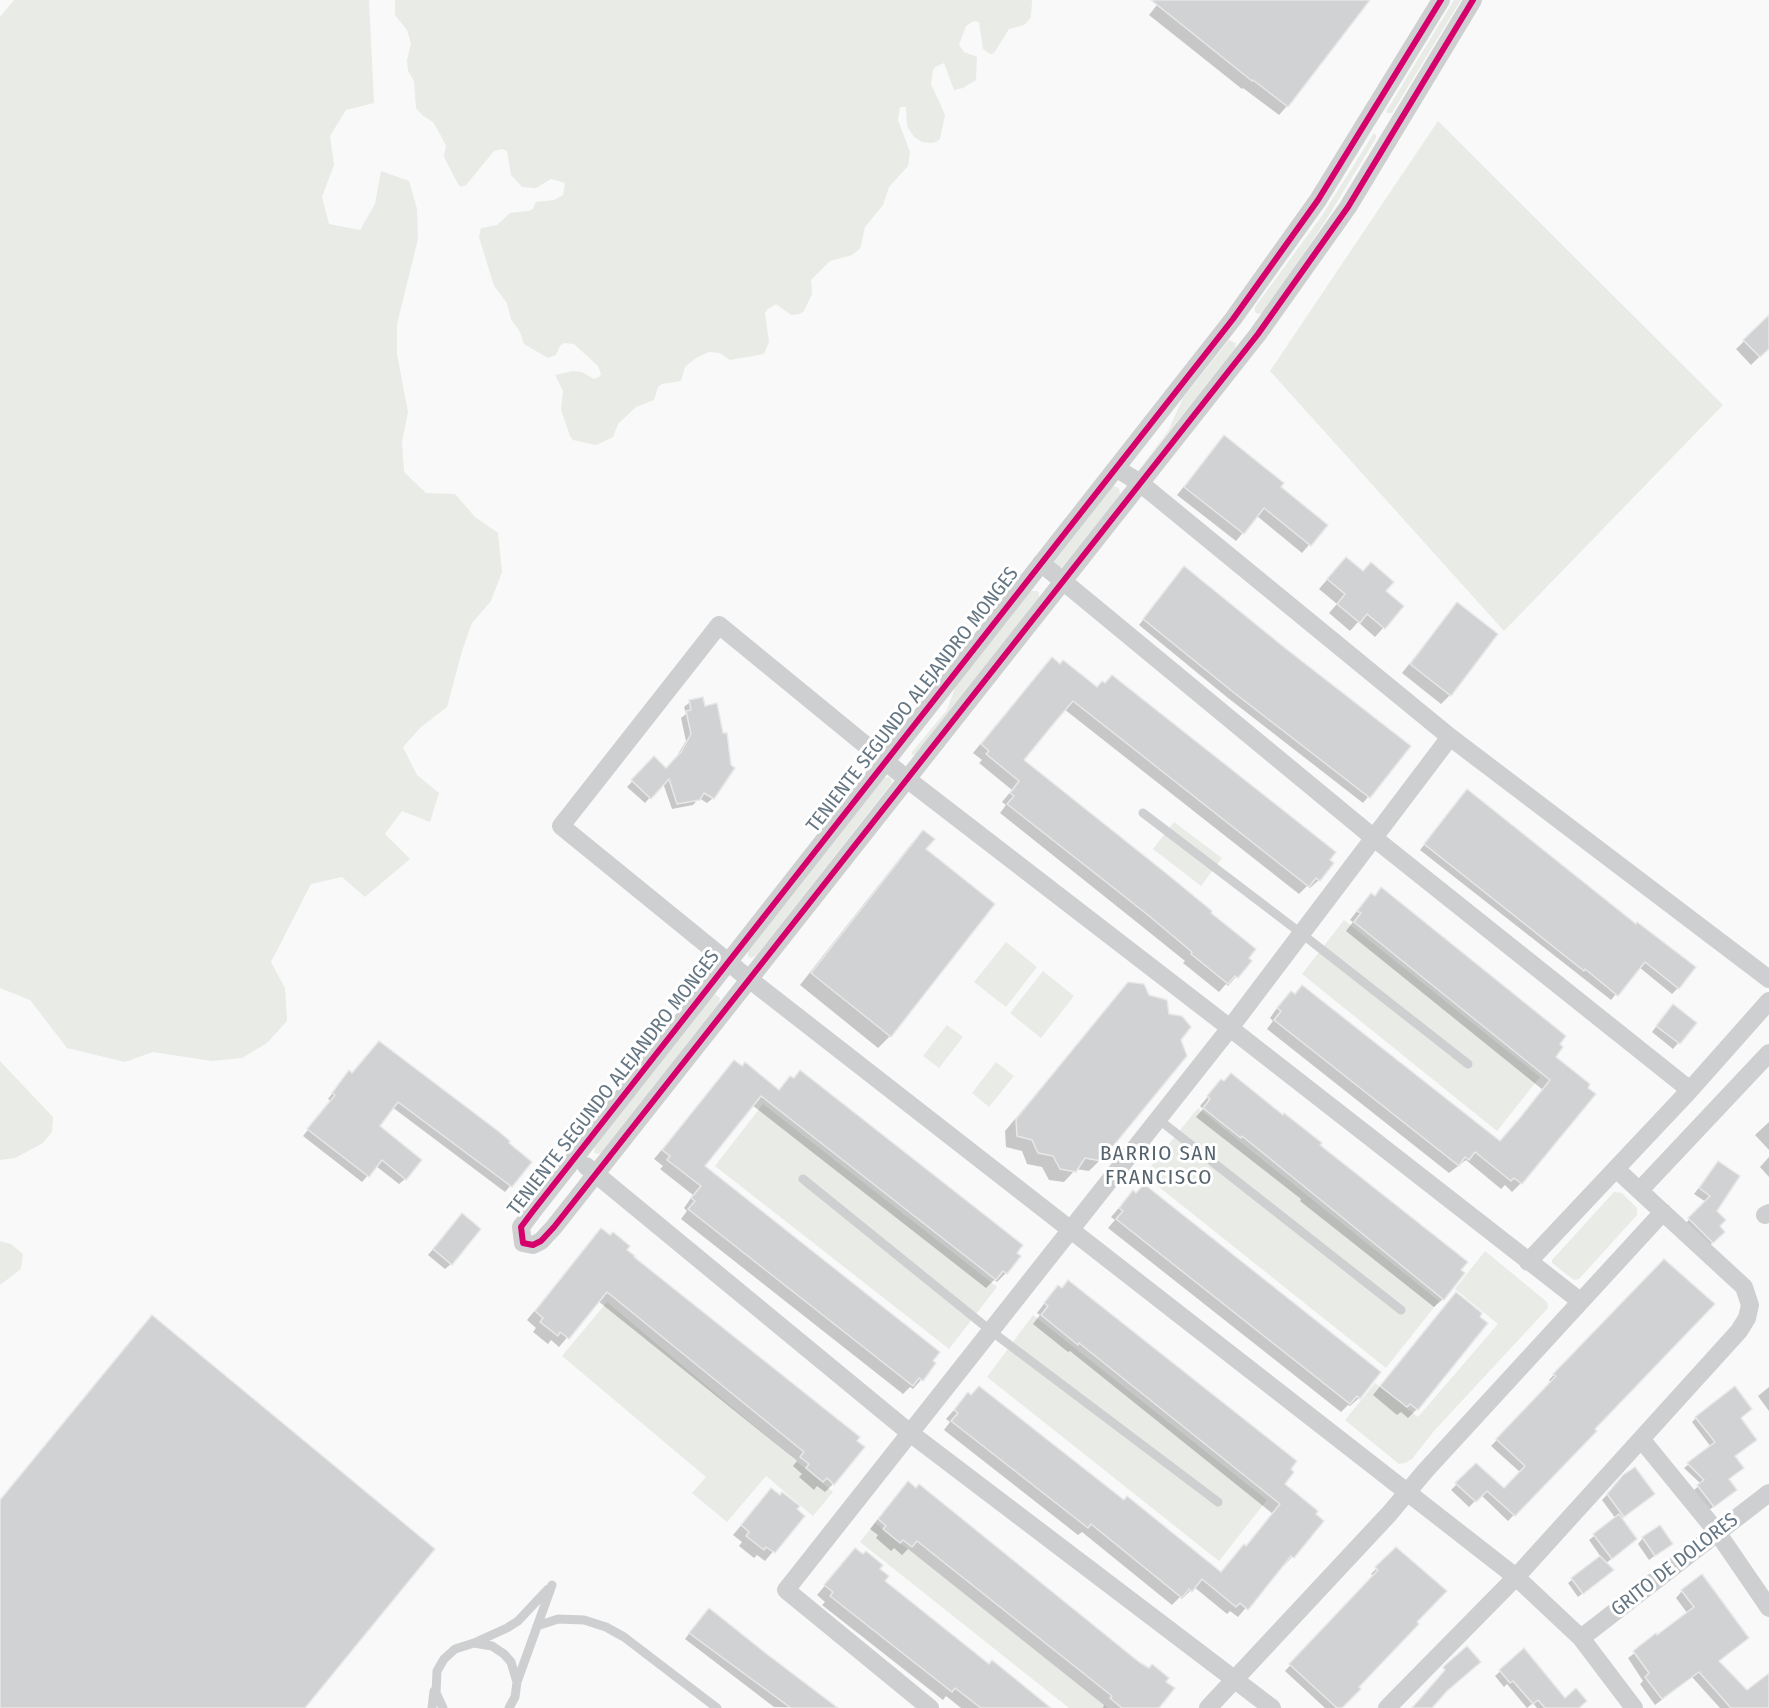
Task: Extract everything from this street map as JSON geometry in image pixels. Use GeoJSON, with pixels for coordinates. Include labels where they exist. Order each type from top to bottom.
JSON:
{"type":"FeatureCollection","features":[{"type":"Feature","properties":{"kind":"street","name":"TENIENTE SEGUNDO ALEJANDRO MONGES"},"geometry":{"type":"LineString","coordinates":[[1441,0],[1318,200],[1233,318],[520,1227],[523,1244],[533,1245],[541,1241],[554,1227],[1257,334],[1348,207],[1473,0]]}},
{"type":"Feature","properties":{"kind":"street"},"geometry":{"type":"LineString","coordinates":[[1233,318],[1257,334]]}},
{"type":"Feature","properties":{"kind":"street"},"geometry":{"type":"LineString","coordinates":[[1116,468],[1140,483],[1450,737],[1769,979]]}},
{"type":"Feature","properties":{"kind":"street"},"geometry":{"type":"LineString","coordinates":[[1041,563],[1374,838],[1690,1090]]}},
{"type":"Feature","properties":{"kind":"street"},"geometry":{"type":"LineString","coordinates":[[1580,1301],[885,762],[718,625],[561,826],[728,963],[1516,1577],[1581,1638],[1634,1708]]}},
{"type":"Feature","properties":{"kind":"street"},"geometry":{"type":"LineString","coordinates":[[930,1708],[786,1590],[1230,1028],[1450,737]]}},
{"type":"Feature","properties":{"kind":"street"},"geometry":{"type":"LineString","coordinates":[[1528,1262],[1690,1090],[1769,1001]]}},
{"type":"Feature","properties":{"kind":"street"},"geometry":{"type":"LineString","coordinates":[[1640,1190],[1769,1053]]}},
{"type":"Feature","properties":{"kind":"street"},"geometry":{"type":"LineString","coordinates":[[575,1157],[910,1433],[1272,1708]]}},
{"type":"Feature","properties":{"kind":"street"},"geometry":{"type":"LineString","coordinates":[[1387,1708],[1516,1577],[1739,1331],[1747,1317],[1750,1305],[1744,1287],[1616,1169]]}},
{"type":"Feature","properties":{"kind":"street"},"geometry":{"type":"LineString","coordinates":[[1208,1708],[1663,1212]]}},
{"type":"Feature","properties":{"kind":"street"},"geometry":{"type":"LineString","coordinates":[[1641,1438],[1717,1532],[1769,1608]]}},
{"type":"Feature","properties":{"kind":"street","name":"GRITO DE DOLORES"},"geometry":{"type":"LineString","coordinates":[[1581,1638],[1769,1493]]}},
{"type":"Feature","properties":{"kind":"lane"},"geometry":{"type":"LineString","coordinates":[[1143,813],[1468,1064]]}},
{"type":"Feature","properties":{"kind":"lane"},"geometry":{"type":"LineString","coordinates":[[1158,1119],[1401,1310]]}},
{"type":"Feature","properties":{"kind":"lane"},"geometry":{"type":"LineString","coordinates":[[802,1179],[991,1331],[1218,1502]]}},
{"type":"Feature","properties":{"kind":"lane"},"geometry":{"type":"LineString","coordinates":[[432,1708],[436,1679],[444,1659],[454,1649],[474,1643],[518,1621],[552,1586],[517,1682],[515,1697],[509,1708]]}},
{"type":"Feature","properties":{"kind":"lane"},"geometry":{"type":"LineString","coordinates":[[537,1626],[558,1619],[584,1620],[606,1626],[624,1637],[717,1708]]}},
{"type":"Feature","properties":{"kind":"lane"},"geometry":{"type":"LineString","coordinates":[[474,1643],[492,1646],[504,1654],[511,1662],[517,1682]]}},
{"type":"Feature","properties":{"kind":"lane"},"geometry":{"type":"LineString","coordinates":[[436,1679],[436,1694],[443,1708]]}},
{"type":"Feature","properties":{"kind":"shaded area"},"geometry":{"type":"Polygon","coordinates":[[[14,0],[369,0],[374,103],[346,110],[330,136],[334,165],[322,197],[329,224],[360,230],[375,204],[381,171],[409,181],[417,209],[418,239],[397,324],[397,354],[408,412],[402,442],[404,472],[426,493],[455,494],[475,517],[498,533],[502,572],[491,601],[472,623],[447,707],[421,727],[403,747],[417,775],[439,793],[430,822],[402,811],[385,834],[410,859],[365,897],[342,877],[311,884],[271,962],[285,988],[287,1021],[267,1043],[242,1058],[212,1061],[153,1052],[125,1062],[67,1048],[30,1000],[0,988],[0,17],[14,0]]]}},
{"type":"Feature","properties":{"kind":"shaded area"},"geometry":{"type":"Polygon","coordinates":[[[395,0],[1032,0],[1031,17],[1024,25],[1009,29],[994,53],[990,54],[983,49],[979,22],[974,21],[966,26],[959,45],[964,52],[977,57],[976,80],[963,88],[954,90],[944,63],[933,70],[931,84],[945,115],[940,139],[931,143],[922,142],[914,137],[907,126],[906,107],[900,107],[898,120],[910,152],[908,166],[889,187],[883,205],[865,227],[860,249],[852,255],[830,261],[811,280],[812,294],[804,311],[791,315],[776,304],[768,309],[765,313],[769,342],[764,354],[730,360],[720,353],[709,352],[696,358],[685,367],[681,381],[662,384],[658,387],[654,400],[636,407],[618,424],[613,437],[596,445],[573,440],[570,436],[561,410],[563,391],[555,375],[573,371],[582,372],[594,379],[601,374],[598,366],[574,344],[564,343],[556,355],[548,358],[524,344],[520,332],[511,319],[507,303],[494,286],[479,237],[481,228],[497,225],[510,213],[532,210],[536,202],[554,200],[563,195],[565,183],[551,179],[536,188],[522,187],[511,175],[507,151],[502,149],[494,151],[466,185],[461,187],[458,184],[445,159],[446,146],[440,134],[433,122],[416,108],[414,81],[408,71],[407,60],[411,43],[407,30],[395,15],[395,0]]]}},
{"type":"Feature","properties":{"kind":"shaded area"},"geometry":{"type":"Polygon","coordinates":[[[1454,0],[1461,0],[1392,113],[1387,113],[1387,110],[1454,0]]]}},
{"type":"Feature","properties":{"kind":"shaded area"},"geometry":{"type":"Polygon","coordinates":[[[1438,121],[1723,405],[1504,631],[1270,371],[1438,121]]]}},
{"type":"Feature","properties":{"kind":"shaded area"},"geometry":{"type":"Polygon","coordinates":[[[1374,133],[1376,138],[1326,220],[1264,313],[1258,314],[1255,312],[1255,307],[1321,217],[1374,133]]]}},
{"type":"Feature","properties":{"kind":"shaded area"},"geometry":{"type":"Polygon","coordinates":[[[1229,340],[1236,343],[1235,349],[1138,470],[1168,431],[1183,398],[1229,340]]]}},
{"type":"Feature","properties":{"kind":"shaded area"},"geometry":{"type":"Polygon","coordinates":[[[1113,486],[1119,488],[1120,495],[1060,568],[1055,561],[1113,486]]]}},
{"type":"Feature","properties":{"kind":"shaded area"},"geometry":{"type":"Polygon","coordinates":[[[1030,591],[1037,591],[1039,599],[916,754],[912,755],[912,752],[947,710],[956,685],[1030,591]]]}},
{"type":"Feature","properties":{"kind":"shaded area"},"geometry":{"type":"Polygon","coordinates":[[[890,777],[891,784],[756,956],[751,958],[748,956],[748,950],[884,778],[890,777]]]}},
{"type":"Feature","properties":{"kind":"shaded area"},"geometry":{"type":"Polygon","coordinates":[[[1174,822],[1222,858],[1201,886],[1153,849],[1174,822]]]}},
{"type":"Feature","properties":{"kind":"shaded area"},"geometry":{"type":"Polygon","coordinates":[[[1344,920],[1540,1077],[1497,1131],[1302,974],[1344,920]]]}},
{"type":"Feature","properties":{"kind":"shaded area"},"geometry":{"type":"Polygon","coordinates":[[[1006,942],[1037,967],[1006,1007],[974,982],[1006,942]]]}},
{"type":"Feature","properties":{"kind":"shaded area"},"geometry":{"type":"Polygon","coordinates":[[[1043,971],[1074,996],[1041,1038],[1010,1013],[1043,971]]]}},
{"type":"Feature","properties":{"kind":"shaded area"},"geometry":{"type":"Polygon","coordinates":[[[715,994],[720,998],[719,1003],[602,1152],[594,1153],[595,1146],[715,994]]]}},
{"type":"Feature","properties":{"kind":"shaded area"},"geometry":{"type":"Polygon","coordinates":[[[947,1025],[963,1037],[939,1068],[923,1056],[947,1025]]]}},
{"type":"Feature","properties":{"kind":"shaded area"},"geometry":{"type":"Polygon","coordinates":[[[0,1061],[53,1117],[52,1132],[43,1143],[15,1158],[0,1160],[0,1061]]]}},
{"type":"Feature","properties":{"kind":"shaded area"},"geometry":{"type":"Polygon","coordinates":[[[996,1062],[1014,1076],[989,1107],[972,1093],[996,1062]]]}},
{"type":"Feature","properties":{"kind":"shaded area"},"geometry":{"type":"Polygon","coordinates":[[[763,1104],[997,1287],[949,1349],[715,1166],[763,1104]]]}},
{"type":"Feature","properties":{"kind":"shaded area"},"geometry":{"type":"Polygon","coordinates":[[[1198,1108],[1439,1301],[1386,1368],[1144,1175],[1198,1108]]]}},
{"type":"Feature","properties":{"kind":"shaded area"},"geometry":{"type":"Polygon","coordinates":[[[1614,1192],[1622,1193],[1637,1208],[1637,1215],[1579,1279],[1574,1280],[1552,1263],[1552,1260],[1614,1192]]]}},
{"type":"Feature","properties":{"kind":"shaded area"},"geometry":{"type":"Polygon","coordinates":[[[0,1241],[11,1244],[23,1254],[21,1269],[0,1285],[0,1241]]]}},
{"type":"Feature","properties":{"kind":"shaded area"},"geometry":{"type":"Polygon","coordinates":[[[1485,1251],[1547,1302],[1548,1308],[1434,1431],[1412,1459],[1399,1464],[1345,1420],[1375,1383],[1418,1417],[1498,1324],[1455,1289],[1485,1251]]]}},
{"type":"Feature","properties":{"kind":"shaded area"},"geometry":{"type":"Polygon","coordinates":[[[607,1302],[833,1492],[813,1516],[766,1476],[727,1522],[692,1493],[706,1477],[562,1356],[607,1302]]]}},
{"type":"Feature","properties":{"kind":"shaded area"},"geometry":{"type":"Polygon","coordinates":[[[1033,1315],[1267,1500],[1219,1561],[987,1377],[1033,1315]]]}},
{"type":"Feature","properties":{"kind":"shaded area"},"geometry":{"type":"Polygon","coordinates":[[[875,1523],[1108,1708],[1069,1708],[860,1542],[875,1523]]]}},
{"type":"Feature","properties":{"kind":"building"},"geometry":{"type":"Polygon","coordinates":[[[1151,0],[1370,0],[1288,107],[1151,0]]]}},
{"type":"Feature","properties":{"kind":"building"},"geometry":{"type":"Polygon","coordinates":[[[1769,315],[1769,349],[1760,357],[1743,340],[1769,315]]]}},
{"type":"Feature","properties":{"kind":"building"},"geometry":{"type":"Polygon","coordinates":[[[1224,435],[1284,483],[1281,487],[1328,525],[1311,546],[1264,508],[1244,534],[1184,487],[1224,435]]]}},
{"type":"Feature","properties":{"kind":"building"},"geometry":{"type":"Polygon","coordinates":[[[1346,557],[1363,571],[1371,562],[1394,582],[1386,591],[1404,606],[1385,629],[1367,614],[1360,623],[1337,604],[1345,594],[1327,579],[1346,557]]]}},
{"type":"Feature","properties":{"kind":"building"},"geometry":{"type":"Polygon","coordinates":[[[1184,566],[1411,746],[1370,798],[1143,619],[1184,566]]]}},
{"type":"Feature","properties":{"kind":"building"},"geometry":{"type":"Polygon","coordinates":[[[1457,602],[1498,634],[1451,696],[1410,664],[1457,602]]]}},
{"type":"Feature","properties":{"kind":"building"},"geometry":{"type":"Polygon","coordinates":[[[1052,657],[1060,664],[1063,660],[1097,687],[1102,681],[1105,683],[1112,675],[1336,852],[1330,860],[1334,863],[1320,881],[1316,878],[1309,887],[1073,701],[1055,722],[1024,760],[1167,874],[1256,949],[1249,958],[1252,961],[1238,978],[1235,976],[1228,984],[1148,915],[1007,804],[1014,796],[1010,793],[1019,781],[986,754],[989,751],[981,744],[1052,657]]]}},
{"type":"Feature","properties":{"kind":"building"},"geometry":{"type":"Polygon","coordinates":[[[703,697],[705,706],[717,703],[723,733],[727,733],[731,765],[735,768],[714,799],[704,793],[700,800],[677,804],[669,779],[651,799],[631,780],[654,756],[666,768],[681,752],[691,734],[686,711],[691,710],[689,700],[703,697]]]}},
{"type":"Feature","properties":{"kind":"building"},"geometry":{"type":"Polygon","coordinates":[[[1467,789],[1636,924],[1637,922],[1696,967],[1679,989],[1645,962],[1618,996],[1424,844],[1467,789]]]}},
{"type":"Feature","properties":{"kind":"building"},"geometry":{"type":"Polygon","coordinates":[[[923,830],[935,839],[926,849],[995,904],[891,1037],[811,973],[923,830]]]}},
{"type":"Feature","properties":{"kind":"building"},"geometry":{"type":"Polygon","coordinates":[[[1381,887],[1566,1036],[1560,1044],[1563,1047],[1556,1057],[1590,1084],[1588,1088],[1596,1094],[1522,1184],[1514,1178],[1511,1181],[1475,1152],[1469,1160],[1465,1157],[1459,1166],[1274,1020],[1281,1011],[1277,1008],[1291,991],[1295,994],[1302,985],[1500,1141],[1519,1119],[1550,1080],[1354,922],[1361,913],[1357,911],[1371,893],[1375,896],[1381,887]]]}},
{"type":"Feature","properties":{"kind":"building"},"geometry":{"type":"Polygon","coordinates":[[[1128,982],[1144,984],[1149,995],[1167,1000],[1169,1014],[1182,1016],[1191,1027],[1181,1040],[1187,1056],[1101,1161],[1085,1158],[1076,1172],[1060,1169],[1053,1156],[1038,1153],[1032,1140],[1017,1136],[1016,1119],[1128,982]]]}},
{"type":"Feature","properties":{"kind":"building"},"geometry":{"type":"Polygon","coordinates":[[[1673,1004],[1697,1023],[1680,1044],[1656,1026],[1673,1004]]]}},
{"type":"Feature","properties":{"kind":"building"},"geometry":{"type":"Polygon","coordinates":[[[379,1041],[498,1131],[532,1162],[512,1187],[398,1102],[380,1126],[422,1160],[406,1180],[382,1160],[369,1177],[307,1129],[335,1095],[332,1093],[349,1070],[352,1073],[379,1041]]]}},
{"type":"Feature","properties":{"kind":"building"},"geometry":{"type":"Polygon","coordinates":[[[734,1060],[742,1066],[745,1062],[779,1090],[790,1076],[794,1078],[800,1070],[1023,1245],[1017,1253],[1021,1256],[1007,1274],[1003,1271],[996,1280],[761,1096],[705,1166],[940,1352],[933,1361],[936,1363],[923,1381],[919,1378],[913,1386],[688,1209],[695,1201],[691,1198],[701,1186],[667,1160],[670,1156],[662,1150],[734,1060]]]}},
{"type":"Feature","properties":{"kind":"building"},"geometry":{"type":"Polygon","coordinates":[[[1231,1073],[1322,1143],[1320,1145],[1468,1262],[1461,1270],[1465,1273],[1444,1300],[1242,1136],[1241,1138],[1203,1108],[1210,1099],[1207,1096],[1221,1079],[1224,1081],[1231,1073]]]}},
{"type":"Feature","properties":{"kind":"building"},"geometry":{"type":"Polygon","coordinates":[[[1718,1161],[1740,1176],[1717,1211],[1726,1220],[1720,1226],[1725,1232],[1713,1243],[1688,1218],[1710,1196],[1699,1188],[1718,1161]]]}},
{"type":"Feature","properties":{"kind":"building"},"geometry":{"type":"Polygon","coordinates":[[[1144,1184],[1381,1372],[1360,1399],[1357,1396],[1350,1404],[1116,1219],[1123,1211],[1119,1208],[1133,1190],[1136,1193],[1144,1184]]]}},
{"type":"Feature","properties":{"kind":"building"},"geometry":{"type":"Polygon","coordinates":[[[462,1213],[481,1229],[452,1265],[433,1249],[462,1213]]]}},
{"type":"Feature","properties":{"kind":"building"},"geometry":{"type":"Polygon","coordinates":[[[601,1228],[610,1235],[613,1232],[630,1246],[627,1250],[634,1257],[860,1437],[857,1441],[865,1447],[834,1485],[827,1478],[823,1482],[806,1468],[809,1464],[800,1457],[804,1452],[607,1292],[569,1339],[560,1332],[558,1336],[540,1322],[543,1318],[535,1311],[601,1228]]]}},
{"type":"Feature","properties":{"kind":"building"},"geometry":{"type":"Polygon","coordinates":[[[1664,1259],[1715,1304],[1515,1516],[1487,1491],[1476,1502],[1455,1483],[1476,1463],[1504,1488],[1525,1466],[1496,1439],[1556,1376],[1553,1374],[1664,1259]]]}},
{"type":"Feature","properties":{"kind":"building"},"geometry":{"type":"Polygon","coordinates":[[[1068,1280],[1297,1461],[1291,1469],[1294,1472],[1285,1484],[1318,1511],[1316,1514],[1324,1521],[1294,1558],[1291,1556],[1248,1610],[1240,1603],[1236,1607],[1202,1579],[1192,1592],[1189,1589],[1182,1598],[1091,1524],[1088,1528],[951,1421],[958,1413],[954,1410],[968,1392],[971,1395],[979,1386],[1124,1500],[1127,1496],[1221,1572],[1244,1544],[1246,1546],[1280,1504],[1041,1315],[1048,1306],[1044,1303],[1058,1285],[1062,1288],[1068,1280]]]}},
{"type":"Feature","properties":{"kind":"building"},"geometry":{"type":"Polygon","coordinates":[[[1456,1292],[1482,1313],[1480,1317],[1488,1323],[1418,1410],[1410,1404],[1407,1407],[1380,1386],[1456,1292]]]}},
{"type":"Feature","properties":{"kind":"building"},"geometry":{"type":"Polygon","coordinates":[[[152,1315],[435,1549],[305,1708],[0,1708],[0,1500],[152,1315]]]}},
{"type":"Feature","properties":{"kind":"building"},"geometry":{"type":"Polygon","coordinates":[[[1735,1386],[1752,1409],[1741,1418],[1757,1440],[1735,1456],[1744,1468],[1729,1479],[1737,1490],[1714,1507],[1697,1485],[1704,1480],[1687,1463],[1715,1442],[1695,1417],[1735,1386]]]}},
{"type":"Feature","properties":{"kind":"building"},"geometry":{"type":"Polygon","coordinates":[[[1635,1467],[1655,1494],[1624,1517],[1607,1494],[1623,1475],[1635,1467]]]}},
{"type":"Feature","properties":{"kind":"building"},"geometry":{"type":"Polygon","coordinates":[[[908,1481],[916,1488],[919,1484],[1139,1662],[1149,1668],[1152,1664],[1169,1678],[1166,1682],[1175,1688],[1159,1708],[1122,1708],[1110,1698],[1112,1696],[917,1541],[912,1547],[903,1540],[900,1543],[883,1529],[886,1526],[878,1519],[908,1481]]]}},
{"type":"Feature","properties":{"kind":"building"},"geometry":{"type":"Polygon","coordinates":[[[771,1488],[780,1495],[782,1492],[800,1506],[797,1509],[805,1516],[775,1553],[766,1547],[764,1550],[746,1536],[749,1532],[741,1525],[771,1488]]]}},
{"type":"Feature","properties":{"kind":"building"},"geometry":{"type":"Polygon","coordinates":[[[1619,1514],[1637,1539],[1612,1559],[1593,1534],[1619,1514]]]}},
{"type":"Feature","properties":{"kind":"building"},"geometry":{"type":"Polygon","coordinates":[[[1660,1525],[1673,1544],[1655,1556],[1642,1537],[1660,1525]]]}},
{"type":"Feature","properties":{"kind":"building"},"geometry":{"type":"Polygon","coordinates":[[[1396,1547],[1447,1591],[1359,1687],[1361,1689],[1342,1708],[1337,1708],[1289,1664],[1378,1570],[1375,1567],[1396,1547]]]}},
{"type":"Feature","properties":{"kind":"building"},"geometry":{"type":"Polygon","coordinates":[[[855,1548],[863,1554],[866,1551],[883,1565],[880,1569],[889,1576],[885,1581],[989,1664],[992,1660],[1051,1708],[981,1708],[955,1688],[952,1692],[830,1596],[833,1592],[824,1585],[855,1548]]]}},
{"type":"Feature","properties":{"kind":"building"},"geometry":{"type":"Polygon","coordinates":[[[1600,1556],[1614,1570],[1583,1594],[1571,1578],[1600,1556]]]}},
{"type":"Feature","properties":{"kind":"building"},"geometry":{"type":"Polygon","coordinates":[[[1702,1574],[1749,1638],[1719,1661],[1747,1690],[1769,1673],[1769,1708],[1731,1708],[1699,1672],[1662,1699],[1645,1677],[1649,1673],[1633,1651],[1694,1607],[1681,1590],[1702,1574]]]}},
{"type":"Feature","properties":{"kind":"building"},"geometry":{"type":"Polygon","coordinates":[[[709,1608],[838,1708],[791,1708],[689,1633],[709,1608]]]}},
{"type":"Feature","properties":{"kind":"building"},"geometry":{"type":"Polygon","coordinates":[[[1467,1646],[1481,1662],[1447,1691],[1432,1708],[1412,1708],[1445,1670],[1443,1667],[1467,1646]]]}},
{"type":"Feature","properties":{"kind":"building"},"geometry":{"type":"Polygon","coordinates":[[[1524,1648],[1565,1698],[1576,1688],[1587,1701],[1579,1708],[1545,1708],[1538,1700],[1533,1704],[1513,1681],[1510,1683],[1499,1670],[1524,1648]]]}},
{"type":"Feature","properties":{"kind":"cycle path"},"geometry":{"type":"LineString","coordinates":[[1441,0],[1318,200],[1233,319],[533,1211],[521,1227],[523,1243],[533,1245],[541,1241],[554,1227],[1258,334],[1348,207],[1473,0]]}},
{"type":"Feature","properties":{"kind":"district","name":"BARRIO SAN FRANCISCO"},"geometry":{"type":"Point","coordinates":[1159,1166]}}]}
